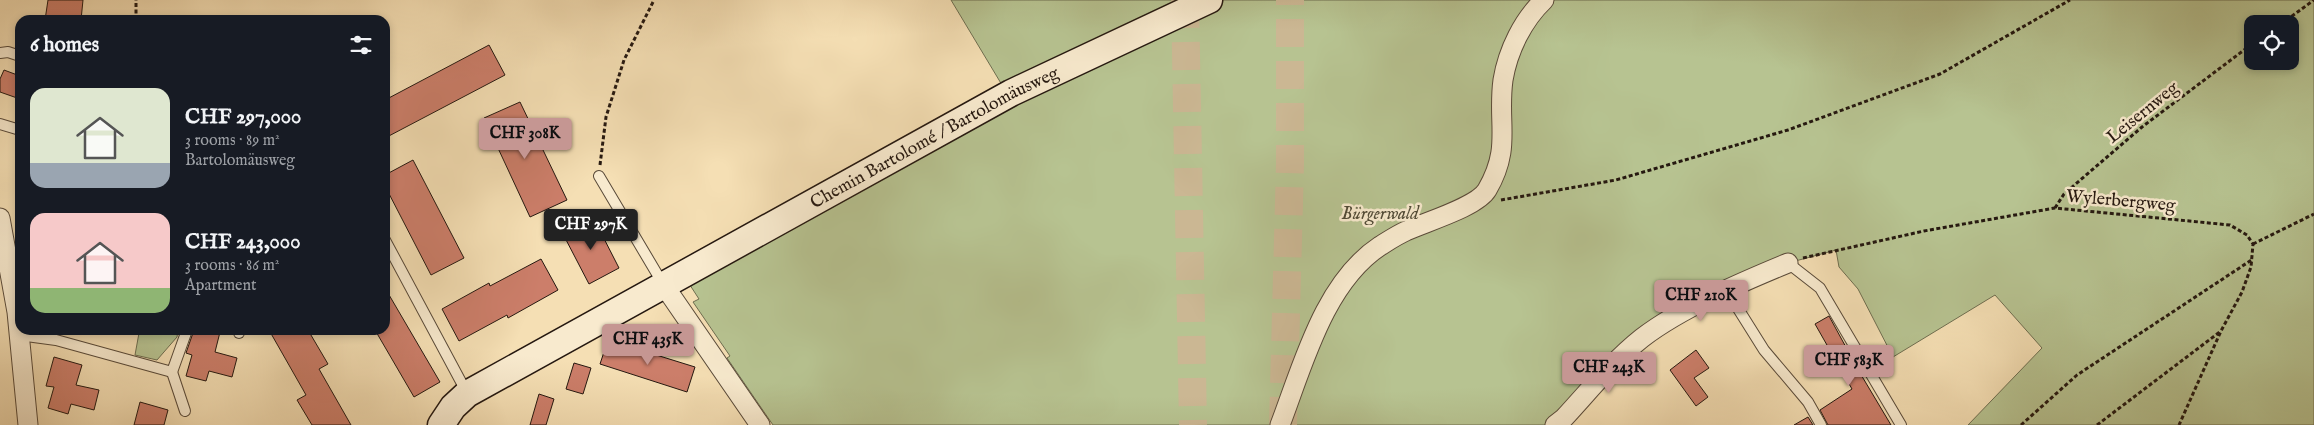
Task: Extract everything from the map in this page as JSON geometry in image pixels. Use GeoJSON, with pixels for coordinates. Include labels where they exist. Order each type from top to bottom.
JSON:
{"type":"FeatureCollection","features":[{"type":"Feature","properties":{"kind":"street","name":"Chemin Bartolomé / Bartolomäusweg"},"geometry":{"type":"LineString","coordinates":[[454,408],[663,284],[1011,93],[1209,0]]}},
{"type":"Feature","properties":{"kind":"street"},"geometry":{"type":"LineString","coordinates":[[1280,425],[1321,320],[1337,289],[1357,265],[1378,247],[1405,231],[1448,214],[1485,193],[1497,172],[1503,148],[1503,80],[1511,52],[1522,27],[1544,0]]}},
{"type":"Feature","properties":{"kind":"street"},"geometry":{"type":"LineString","coordinates":[[0,218],[7,288],[15,320]]}},
{"type":"Feature","properties":{"kind":"street"},"geometry":{"type":"LineString","coordinates":[[1555,425],[1642,337],[1689,309],[1788,263]]}},
{"type":"Feature","properties":{"kind":"street"},"geometry":{"type":"LineString","coordinates":[[663,284],[760,425]]}},
{"type":"Feature","properties":{"kind":"street"},"geometry":{"type":"LineString","coordinates":[[19,336],[28,425]]}},
{"type":"Feature","properties":{"kind":"street"},"geometry":{"type":"LineString","coordinates":[[425,425],[454,408]]}},
{"type":"Feature","properties":{"kind":"lane"},"geometry":{"type":"LineString","coordinates":[[0,53],[8,52],[15,54]]}},
{"type":"Feature","properties":{"kind":"lane"},"geometry":{"type":"LineString","coordinates":[[0,124],[15,128]]}},
{"type":"Feature","properties":{"kind":"lane"},"geometry":{"type":"LineString","coordinates":[[599,176],[663,284]]}},
{"type":"Feature","properties":{"kind":"lane"},"geometry":{"type":"LineString","coordinates":[[390,252],[454,408]]}},
{"type":"Feature","properties":{"kind":"lane"},"geometry":{"type":"LineString","coordinates":[[1788,263],[1820,288],[1901,425]]}},
{"type":"Feature","properties":{"kind":"lane"},"geometry":{"type":"LineString","coordinates":[[1727,291],[1764,350],[1808,402],[1821,425]]}},
{"type":"Feature","properties":{"kind":"lane"},"geometry":{"type":"LineString","coordinates":[[185,335],[172,372],[185,411]]}},
{"type":"Feature","properties":{"kind":"lane"},"geometry":{"type":"LineString","coordinates":[[19,336],[56,340],[172,372]]}},
{"type":"Feature","properties":{"kind":"path"},"geometry":{"type":"LineString","coordinates":[[136,0],[136,15]]}},
{"type":"Feature","properties":{"kind":"path"},"geometry":{"type":"LineString","coordinates":[[599,176],[606,117],[615,88],[624,60],[654,0]]}},
{"type":"Feature","properties":{"kind":"path"},"geometry":{"type":"LineString","coordinates":[[1485,193],[1502,200],[1616,180],[1788,130],[1940,74],[2070,0]]}},
{"type":"Feature","properties":{"kind":"path"},"geometry":{"type":"LineString","coordinates":[[2293,15],[2314,0]]}},
{"type":"Feature","properties":{"kind":"path","name":"Leisernweg"},"geometry":{"type":"LineString","coordinates":[[2055,208],[2064,194],[2142,127],[2244,50]]}},
{"type":"Feature","properties":{"kind":"path","name":"Wylerbergweg"},"geometry":{"type":"LineString","coordinates":[[1788,263],[1836,250],[1924,231],[2055,208],[2230,225],[2247,234],[2253,244]]}},
{"type":"Feature","properties":{"kind":"path"},"geometry":{"type":"LineString","coordinates":[[2179,425],[2242,292],[2253,258],[2253,244],[2314,214]]}},
{"type":"Feature","properties":{"kind":"path"},"geometry":{"type":"LineString","coordinates":[[2021,425],[2077,375],[2253,258]]}},
{"type":"Feature","properties":{"kind":"path"},"geometry":{"type":"LineString","coordinates":[[2097,425],[2222,331]]}},
{"type":"Feature","properties":{"kind":"green space","name":"Bürgerwald"},"geometry":{"type":"Polygon","coordinates":[[[951,0],[2314,0],[2314,425],[1968,425],[2042,348],[1995,295],[1893,357],[1858,289],[1839,267],[1836,250],[1788,263],[1660,326],[1568,425],[773,425],[727,358],[730,356],[693,302],[699,299],[686,279],[1002,85],[951,0]]]}},
{"type":"Feature","properties":{"kind":"green space"},"geometry":{"type":"Polygon","coordinates":[[[139,335],[177,335],[157,360],[135,355],[139,335]]]}},
{"type":"Feature","properties":{"kind":"building"},"geometry":{"type":"Polygon","coordinates":[[[48,0],[83,0],[82,15],[46,15],[48,0]]]}},
{"type":"Feature","properties":{"kind":"building"},"geometry":{"type":"Polygon","coordinates":[[[489,45],[505,75],[390,135],[390,97],[489,45]]]}},
{"type":"Feature","properties":{"kind":"building"},"geometry":{"type":"Polygon","coordinates":[[[4,70],[15,74],[15,97],[0,92],[0,79],[4,70]]]}},
{"type":"Feature","properties":{"kind":"building"},"geometry":{"type":"Polygon","coordinates":[[[520,102],[567,200],[530,217],[484,118],[520,102]]]}},
{"type":"Feature","properties":{"kind":"building"},"geometry":{"type":"Polygon","coordinates":[[[413,160],[464,258],[431,275],[390,196],[390,172],[413,160]]]}},
{"type":"Feature","properties":{"kind":"building"},"geometry":{"type":"Polygon","coordinates":[[[594,219],[619,268],[589,284],[563,234],[594,219]]]}},
{"type":"Feature","properties":{"kind":"building"},"geometry":{"type":"Polygon","coordinates":[[[541,259],[558,290],[508,318],[507,315],[459,341],[442,309],[489,283],[490,286],[541,259]]]}},
{"type":"Feature","properties":{"kind":"building"},"geometry":{"type":"Polygon","coordinates":[[[390,297],[440,382],[414,397],[378,335],[390,335],[390,297]]]}},
{"type":"Feature","properties":{"kind":"building"},"geometry":{"type":"Polygon","coordinates":[[[1829,316],[1891,425],[1828,425],[1820,410],[1852,389],[1815,324],[1829,316]]]}},
{"type":"Feature","properties":{"kind":"building"},"geometry":{"type":"Polygon","coordinates":[[[192,335],[219,335],[215,352],[237,358],[232,377],[209,371],[206,381],[186,376],[192,355],[186,353],[192,335]]]}},
{"type":"Feature","properties":{"kind":"building"},"geometry":{"type":"Polygon","coordinates":[[[272,335],[311,335],[328,364],[319,369],[351,425],[312,425],[297,400],[306,395],[272,335]]]}},
{"type":"Feature","properties":{"kind":"building"},"geometry":{"type":"Polygon","coordinates":[[[608,340],[695,367],[687,392],[600,364],[608,340]]]}},
{"type":"Feature","properties":{"kind":"building"},"geometry":{"type":"Polygon","coordinates":[[[1696,350],[1709,368],[1694,378],[1708,397],[1696,406],[1670,370],[1696,350]]]}},
{"type":"Feature","properties":{"kind":"building"},"geometry":{"type":"Polygon","coordinates":[[[54,357],[82,365],[76,385],[99,390],[94,410],[71,404],[68,414],[48,408],[54,387],[46,386],[54,357]]]}},
{"type":"Feature","properties":{"kind":"building"},"geometry":{"type":"Polygon","coordinates":[[[574,363],[591,368],[583,394],[566,389],[574,363]]]}},
{"type":"Feature","properties":{"kind":"building"},"geometry":{"type":"Polygon","coordinates":[[[539,394],[554,399],[546,425],[530,425],[539,394]]]}},
{"type":"Feature","properties":{"kind":"building"},"geometry":{"type":"Polygon","coordinates":[[[140,402],[168,410],[164,425],[134,425],[140,402]]]}},
{"type":"Feature","properties":{"kind":"building"},"geometry":{"type":"Polygon","coordinates":[[[1808,417],[1813,425],[1794,425],[1808,417]]]}},
{"type":"Feature","properties":{"kind":"tunnel"},"geometry":{"type":"LineString","coordinates":[[1185,0],[1193,425]]}},
{"type":"Feature","properties":{"kind":"tunnel"},"geometry":{"type":"LineString","coordinates":[[1283,425],[1290,164],[1290,0]]}}]}
